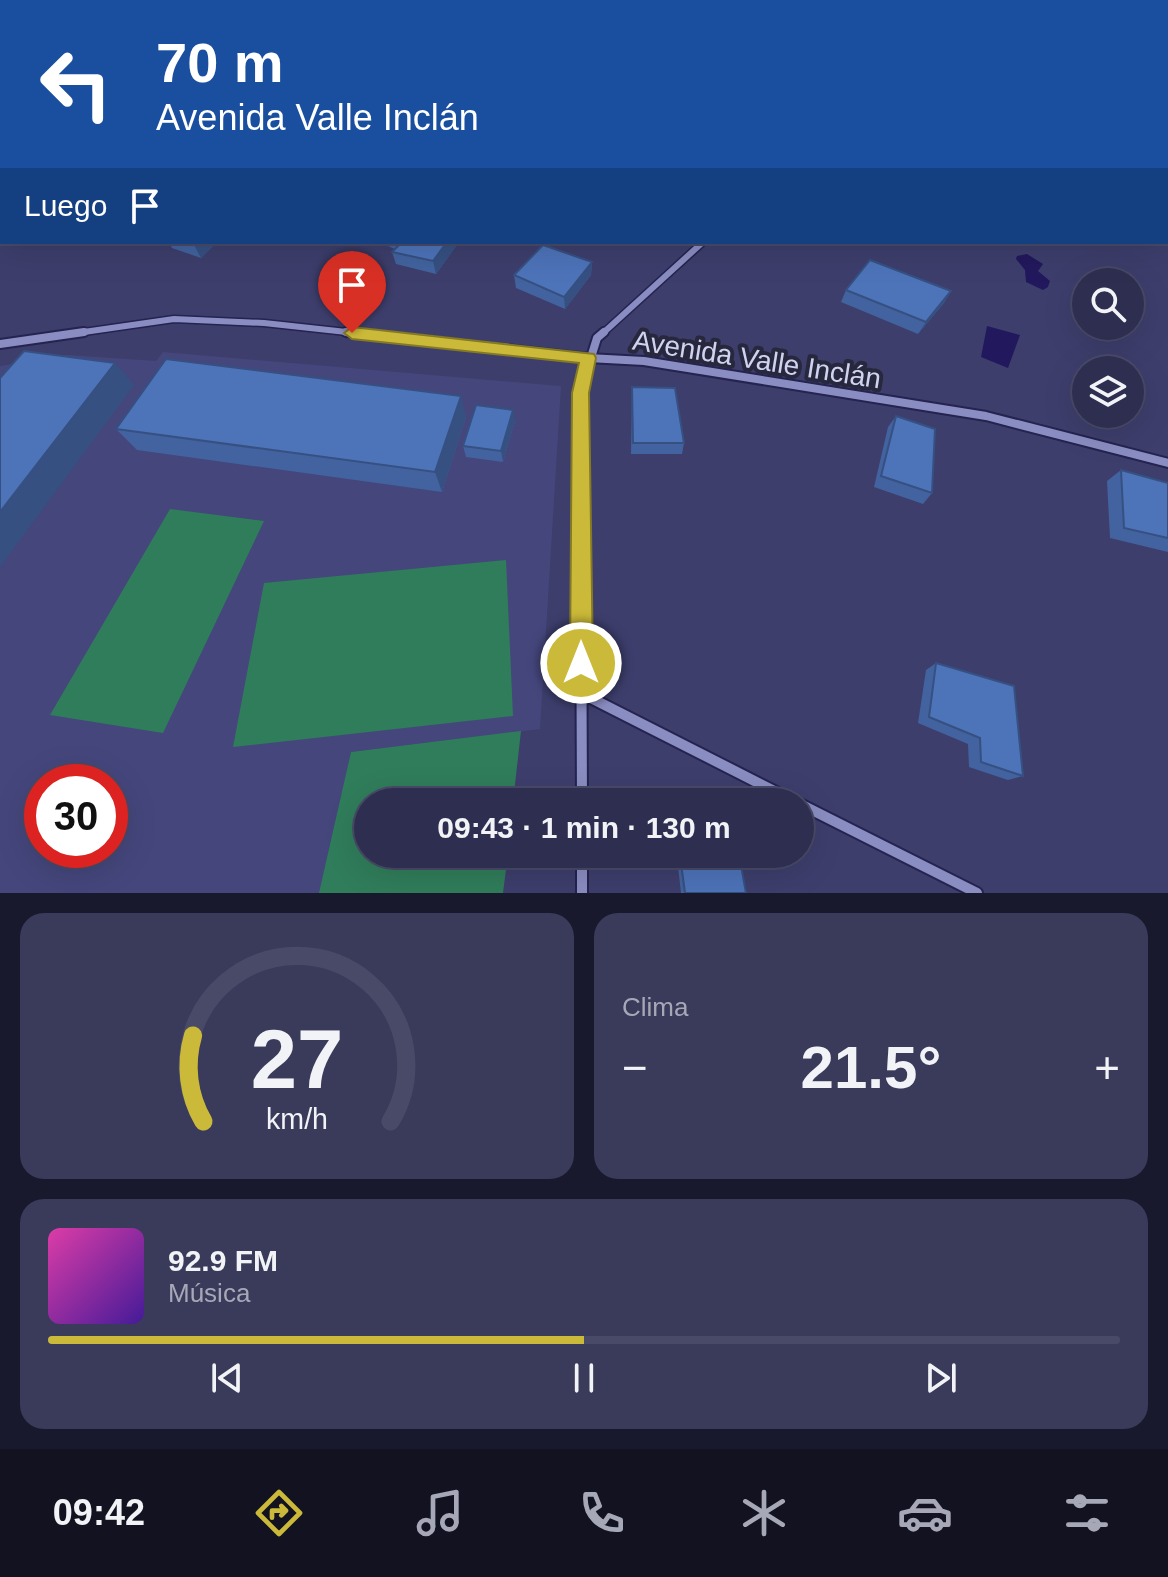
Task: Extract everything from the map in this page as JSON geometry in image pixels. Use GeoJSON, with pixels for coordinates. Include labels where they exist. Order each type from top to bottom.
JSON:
{"type":"FeatureCollection","features":[{"type":"Feature","properties":{"kind":"street"},"geometry":{"type":"LineString","coordinates":[[582,788],[580,393],[588,358],[597,338],[694,245]]}},
{"type":"Feature","properties":{"kind":"street","name":"Avenida Valle Inclán"},"geometry":{"type":"LineString","coordinates":[[0,344],[174,319],[264,323],[588,358],[644,361],[986,416],[1168,463]]}},
{"type":"Feature","properties":{"kind":"street"},"geometry":{"type":"LineString","coordinates":[[581,693],[768,788]]}},
{"type":"Feature","properties":{"kind":"street"},"geometry":{"type":"LineString","coordinates":[[814,811],[977,893]]}},
{"type":"Feature","properties":{"kind":"street"},"geometry":{"type":"LineString","coordinates":[[582,868],[582,893]]}},
{"type":"Feature","properties":{"kind":"shaded area"},"geometry":{"type":"Polygon","coordinates":[[[1027,254],[1043,264],[1038,271],[1050,281],[1043,290],[1026,282],[1025,270],[1016,259],[1027,254]]]}},
{"type":"Feature","properties":{"kind":"shaded area"},"geometry":{"type":"Polygon","coordinates":[[[987,326],[1020,335],[1008,368],[981,357],[987,326]]]}},
{"type":"Feature","properties":{"kind":"shaded area"},"geometry":{"type":"Polygon","coordinates":[[[163,352],[561,386],[540,729],[351,752],[321,893],[0,893],[0,366],[68,355],[156,361],[163,352]]]}},
{"type":"Feature","properties":{"kind":"green space"},"geometry":{"type":"Polygon","coordinates":[[[170,509],[264,521],[163,733],[50,715],[170,509]]]}},
{"type":"Feature","properties":{"kind":"green space"},"geometry":{"type":"Polygon","coordinates":[[[506,560],[513,716],[233,747],[264,583],[506,560]]]}},
{"type":"Feature","properties":{"kind":"green space"},"geometry":{"type":"Polygon","coordinates":[[[521,731],[515,788],[354,788],[354,868],[506,868],[503,893],[319,893],[351,752],[521,731]]]}},
{"type":"Feature","properties":{"kind":"building"},"geometry":{"type":"Polygon","coordinates":[[[400,244],[446,244],[433,261],[392,252],[400,244]]]}},
{"type":"Feature","properties":{"kind":"building"},"geometry":{"type":"Polygon","coordinates":[[[543,245],[592,262],[564,297],[514,275],[543,245]]]}},
{"type":"Feature","properties":{"kind":"building"},"geometry":{"type":"Polygon","coordinates":[[[870,260],[951,291],[926,322],[846,290],[870,260]]]}},
{"type":"Feature","properties":{"kind":"building"},"geometry":{"type":"Polygon","coordinates":[[[24,351],[115,363],[0,512],[0,378],[24,351]]]}},
{"type":"Feature","properties":{"kind":"building"},"geometry":{"type":"Polygon","coordinates":[[[166,359],[461,396],[435,472],[116,429],[166,359]]]}},
{"type":"Feature","properties":{"kind":"building"},"geometry":{"type":"Polygon","coordinates":[[[632,387],[675,388],[684,443],[633,443],[632,387]]]}},
{"type":"Feature","properties":{"kind":"building"},"geometry":{"type":"Polygon","coordinates":[[[476,405],[513,410],[501,451],[463,446],[476,405]]]}},
{"type":"Feature","properties":{"kind":"building"},"geometry":{"type":"Polygon","coordinates":[[[896,416],[935,429],[932,493],[881,476],[896,416]]]}},
{"type":"Feature","properties":{"kind":"building"},"geometry":{"type":"Polygon","coordinates":[[[1121,470],[1168,483],[1168,538],[1124,528],[1121,470]]]}},
{"type":"Feature","properties":{"kind":"building"},"geometry":{"type":"Polygon","coordinates":[[[936,663],[1014,686],[1023,776],[981,762],[980,738],[929,717],[936,663]]]}},
{"type":"Feature","properties":{"kind":"building"},"geometry":{"type":"Polygon","coordinates":[[[682,868],[742,868],[746,893],[685,893],[682,868]]]}},
{"type":"Feature","properties":{"kind":"route"},"geometry":{"type":"LineString","coordinates":[[352,333],[588,358],[580,393],[581,663]]}}]}
